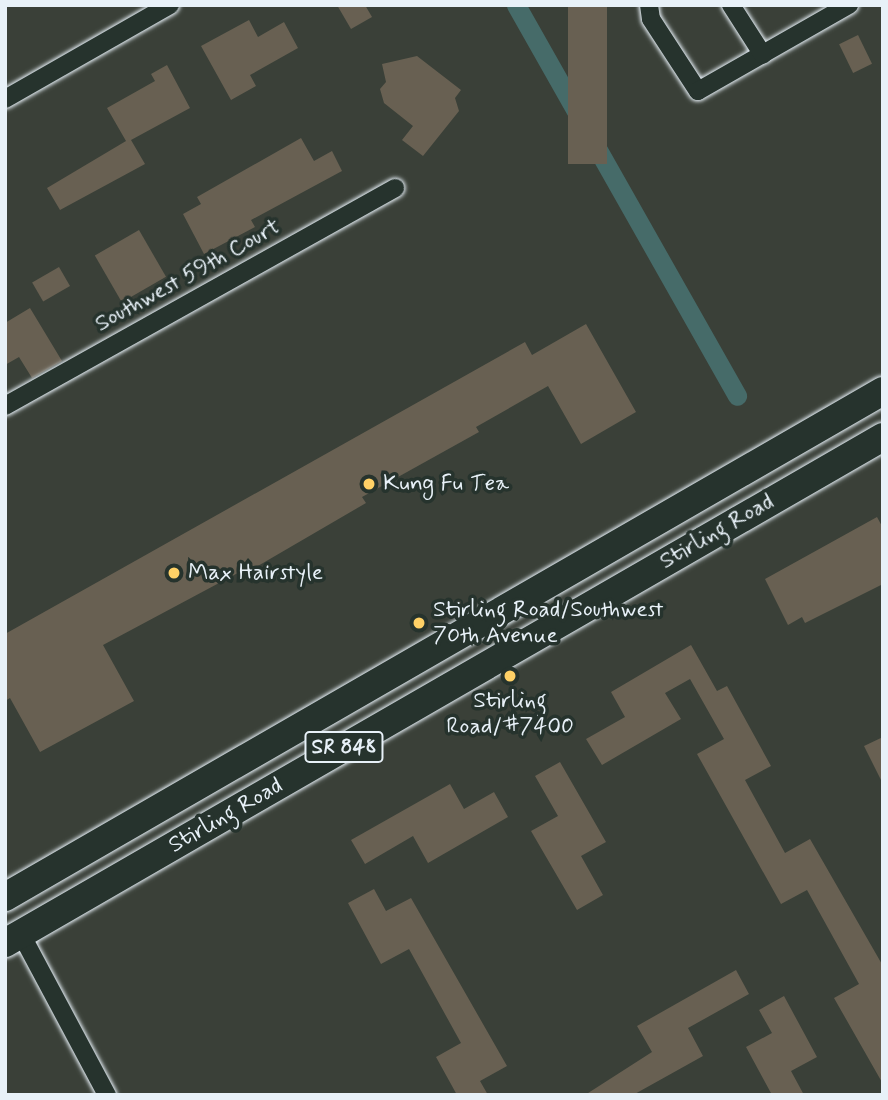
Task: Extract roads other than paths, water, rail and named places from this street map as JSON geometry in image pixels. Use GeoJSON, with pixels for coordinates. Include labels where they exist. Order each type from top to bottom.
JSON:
{"type":"FeatureCollection","features":[{"type":"Feature","properties":{"kind":"main road","name":"Stirling Road"},"geometry":{"type":"LineString","coordinates":[[5,897],[883,391]]}},
{"type":"Feature","properties":{"kind":"main road","name":"Stirling Road"},"geometry":{"type":"LineString","coordinates":[[13,939],[883,437]]}},
{"type":"Feature","properties":{"kind":"main road"},"geometry":{"type":"LineString","coordinates":[[199,785],[218,821]]}},
{"type":"Feature","properties":{"kind":"street"},"geometry":{"type":"LineString","coordinates":[[5,99],[170,5]]}},
{"type":"Feature","properties":{"kind":"street"},"geometry":{"type":"LineString","coordinates":[[649,5],[651,19],[698,91],[849,5]]}},
{"type":"Feature","properties":{"kind":"street"},"geometry":{"type":"LineString","coordinates":[[731,5],[763,55]]}},
{"type":"Feature","properties":{"kind":"street","name":"Southwest 59th Court"},"geometry":{"type":"LineString","coordinates":[[5,406],[396,188]]}},
{"type":"Feature","properties":{"kind":"street"},"geometry":{"type":"LineString","coordinates":[[13,939],[107,1095]]}},
{"type":"Feature","properties":{"kind":"waterway"},"geometry":{"type":"LineString","coordinates":[[516,5],[737,396]]}},
{"type":"Feature","properties":{"kind":"place","name":"Kung Fu Tea"},"geometry":{"type":"Point","coordinates":[369,484]}},
{"type":"Feature","properties":{"kind":"place","name":"Max Hairstyle"},"geometry":{"type":"Point","coordinates":[174,573]}},
{"type":"Feature","properties":{"kind":"place","name":"Stirling Road/Southwest 70th Avenue"},"geometry":{"type":"Point","coordinates":[419,623]}},
{"type":"Feature","properties":{"kind":"place","name":"Stirling Road/#7400"},"geometry":{"type":"Point","coordinates":[510,676]}}]}
